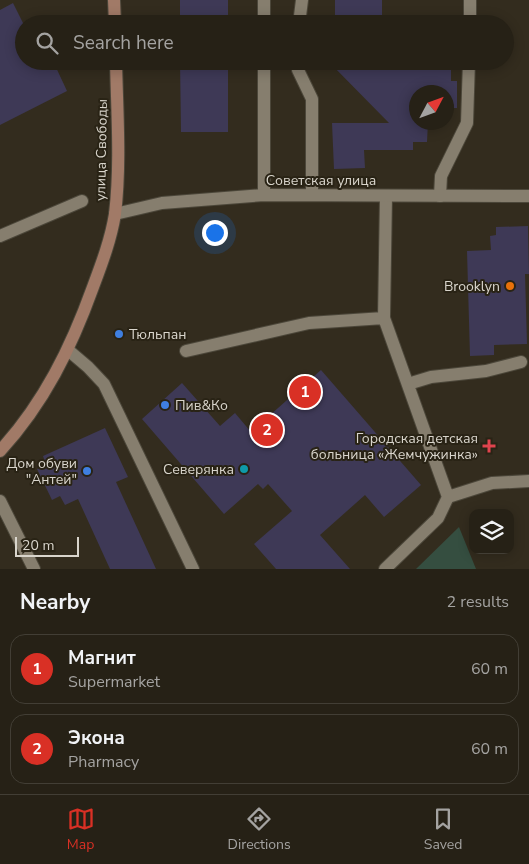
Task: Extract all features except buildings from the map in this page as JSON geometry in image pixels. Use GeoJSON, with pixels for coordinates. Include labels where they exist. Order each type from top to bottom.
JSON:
{"type":"FeatureCollection","features":[{"type":"Feature","properties":{"kind":"main road"},"geometry":{"type":"LineString","coordinates":[[114,0],[115,15]]}},
{"type":"Feature","properties":{"kind":"main road","name":"улица Свободы"},"geometry":{"type":"LineString","coordinates":[[0,451],[42,398],[68,350],[104,258],[114,214],[118,160],[116,70]]}},
{"type":"Feature","properties":{"kind":"street"},"geometry":{"type":"LineString","coordinates":[[264,0],[264,15]]}},
{"type":"Feature","properties":{"kind":"street"},"geometry":{"type":"LineString","coordinates":[[300,15],[302,0]]}},
{"type":"Feature","properties":{"kind":"street"},"geometry":{"type":"LineString","coordinates":[[470,0],[470,15]]}},
{"type":"Feature","properties":{"kind":"street"},"geometry":{"type":"LineString","coordinates":[[264,70],[264,195]]}},
{"type":"Feature","properties":{"kind":"street"},"geometry":{"type":"LineString","coordinates":[[298,70],[312,99],[312,195]]}},
{"type":"Feature","properties":{"kind":"street"},"geometry":{"type":"LineString","coordinates":[[440,196],[441,176],[467,123],[469,70]]}},
{"type":"Feature","properties":{"kind":"street","name":"Советская улица"},"geometry":{"type":"LineString","coordinates":[[114,214],[162,203],[264,195],[529,196]]}},
{"type":"Feature","properties":{"kind":"street"},"geometry":{"type":"LineString","coordinates":[[385,569],[438,518],[448,497],[384,318],[386,196]]}},
{"type":"Feature","properties":{"kind":"street"},"geometry":{"type":"LineString","coordinates":[[0,236],[82,201]]}},
{"type":"Feature","properties":{"kind":"street"},"geometry":{"type":"LineString","coordinates":[[186,351],[309,323],[384,318]]}},
{"type":"Feature","properties":{"kind":"street"},"geometry":{"type":"LineString","coordinates":[[68,350],[104,384],[193,569]]}},
{"type":"Feature","properties":{"kind":"street"},"geometry":{"type":"LineString","coordinates":[[408,384],[431,377],[486,371],[521,362]]}},
{"type":"Feature","properties":{"kind":"street"},"geometry":{"type":"LineString","coordinates":[[448,497],[492,483],[529,481]]}},
{"type":"Feature","properties":{"kind":"street"},"geometry":{"type":"LineString","coordinates":[[0,501],[34,569]]}},
{"type":"Feature","properties":{"kind":"green space"},"geometry":{"type":"Polygon","coordinates":[[[459,527],[476,569],[416,569],[459,527]]]}},
{"type":"Feature","properties":{"kind":"place","name":"Brooklyn"},"geometry":{"type":"Point","coordinates":[510,286]}},
{"type":"Feature","properties":{"kind":"place","name":"Тюльпан"},"geometry":{"type":"Point","coordinates":[119,334]}},
{"type":"Feature","properties":{"kind":"place","name":"Магнит"},"geometry":{"type":"Point","coordinates":[305,392]}},
{"type":"Feature","properties":{"kind":"place","name":"Пив&Ко"},"geometry":{"type":"Point","coordinates":[165,405]}},
{"type":"Feature","properties":{"kind":"place","name":"Экона"},"geometry":{"type":"Point","coordinates":[267,430]}},
{"type":"Feature","properties":{"kind":"place","name":"Городская детская больница «Жемчужинка»"},"geometry":{"type":"Point","coordinates":[489,446]}},
{"type":"Feature","properties":{"kind":"place","name":"Северянка"},"geometry":{"type":"Point","coordinates":[244,469]}},
{"type":"Feature","properties":{"kind":"place","name":"Дом обуви \"Антей\""},"geometry":{"type":"Point","coordinates":[87,471]}}]}
